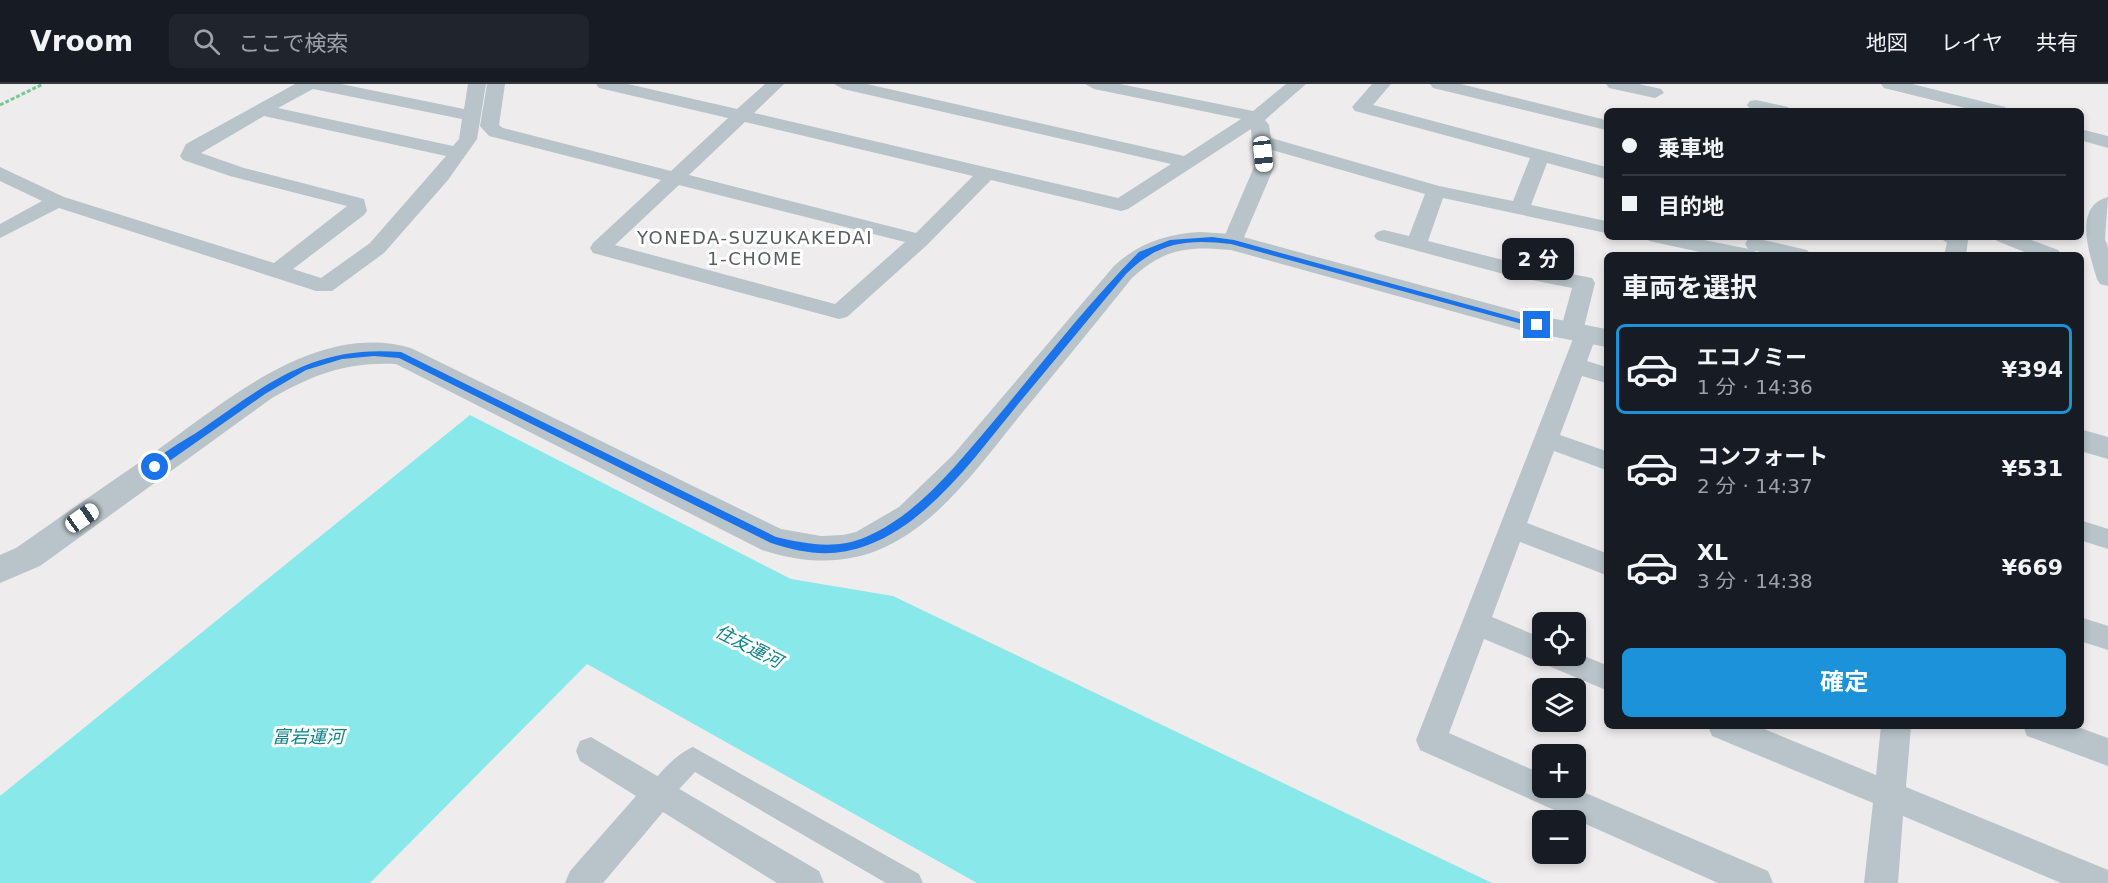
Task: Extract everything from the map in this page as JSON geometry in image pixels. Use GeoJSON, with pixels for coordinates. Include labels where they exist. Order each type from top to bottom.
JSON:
{"type":"FeatureCollection","features":[{"type":"Feature","properties":{"kind":"street"},"geometry":{"type":"LineString","coordinates":[[277,271],[357,211],[357,203],[237,172],[190,156],[193,148],[308,84]]}},
{"type":"Feature","properties":{"kind":"street"},"geometry":{"type":"LineString","coordinates":[[315,84],[472,116]]}},
{"type":"Feature","properties":{"kind":"street"},"geometry":{"type":"LineString","coordinates":[[0,173],[57,201],[324,286],[377,248],[441,176],[468,140],[477,84]]}},
{"type":"Feature","properties":{"kind":"street"},"geometry":{"type":"LineString","coordinates":[[496,84],[489,126],[496,132],[920,240]]}},
{"type":"Feature","properties":{"kind":"street"},"geometry":{"type":"LineString","coordinates":[[605,84],[1121,205],[1253,120],[1297,84]]}},
{"type":"Feature","properties":{"kind":"street"},"geometry":{"type":"LineString","coordinates":[[775,84],[600,248],[839,312],[920,240],[986,174]]}},
{"type":"Feature","properties":{"kind":"street"},"geometry":{"type":"LineString","coordinates":[[843,84],[1186,162]]}},
{"type":"Feature","properties":{"kind":"street"},"geometry":{"type":"LineString","coordinates":[[1094,84],[1247,115],[1260,125],[1264,167],[1232,242]]}},
{"type":"Feature","properties":{"kind":"street"},"geometry":{"type":"LineString","coordinates":[[1177,101],[1192,84]]}},
{"type":"Feature","properties":{"kind":"street"},"geometry":{"type":"LineString","coordinates":[[1382,84],[1361,107],[1604,173]]}},
{"type":"Feature","properties":{"kind":"street"},"geometry":{"type":"LineString","coordinates":[[1439,84],[1604,125]]}},
{"type":"Feature","properties":{"kind":"street"},"geometry":{"type":"LineString","coordinates":[[1615,84],[1656,96]]}},
{"type":"Feature","properties":{"kind":"street"},"geometry":{"type":"LineString","coordinates":[[1753,84],[1756,108]]}},
{"type":"Feature","properties":{"kind":"street"},"geometry":{"type":"LineString","coordinates":[[1890,84],[1963,92],[1993,108]]}},
{"type":"Feature","properties":{"kind":"street"},"geometry":{"type":"LineString","coordinates":[[262,110],[458,153]]}},
{"type":"Feature","properties":{"kind":"street"},"geometry":{"type":"LineString","coordinates":[[2084,135],[2108,142]]}},
{"type":"Feature","properties":{"kind":"street"},"geometry":{"type":"LineString","coordinates":[[1261,141],[1436,191],[1604,227]]}},
{"type":"Feature","properties":{"kind":"street"},"geometry":{"type":"LineString","coordinates":[[1519,210],[1540,157]]}},
{"type":"Feature","properties":{"kind":"street"},"geometry":{"type":"LineString","coordinates":[[1416,244],[1436,191]]}},
{"type":"Feature","properties":{"kind":"street"},"geometry":{"type":"LineString","coordinates":[[0,232],[57,201]]}},
{"type":"Feature","properties":{"kind":"street"},"geometry":{"type":"LineString","coordinates":[[2107,275],[2096,239],[2101,210],[2108,204]]}},
{"type":"Feature","properties":{"kind":"street"},"geometry":{"type":"LineString","coordinates":[[1384,236],[1511,269],[1584,283],[1588,335],[1574,365],[1431,740],[1756,883]]}},
{"type":"Feature","properties":{"kind":"street"},"geometry":{"type":"LineString","coordinates":[[0,570],[28,557],[272,385],[303,368],[342,356],[374,353],[401,355],[774,541],[824,551],[866,542],[899,525],[925,504],[970,455],[1142,254],[1170,243],[1212,239],[1232,242],[1520,321],[1588,335]]}},
{"type":"Feature","properties":{"kind":"street"},"geometry":{"type":"LineString","coordinates":[[1677,240],[1768,252]]}},
{"type":"Feature","properties":{"kind":"street"},"geometry":{"type":"LineString","coordinates":[[2012,240],[2043,252]]}},
{"type":"Feature","properties":{"kind":"street"},"geometry":{"type":"LineString","coordinates":[[2084,266],[2107,275]]}},
{"type":"Feature","properties":{"kind":"street"},"geometry":{"type":"LineString","coordinates":[[1574,365],[1604,374]]}},
{"type":"Feature","properties":{"kind":"street"},"geometry":{"type":"LineString","coordinates":[[1546,439],[1604,460]]}},
{"type":"Feature","properties":{"kind":"street"},"geometry":{"type":"LineString","coordinates":[[2084,441],[2108,448]]}},
{"type":"Feature","properties":{"kind":"street"},"geometry":{"type":"LineString","coordinates":[[1511,528],[1604,563]]}},
{"type":"Feature","properties":{"kind":"street"},"geometry":{"type":"LineString","coordinates":[[2084,531],[2108,539]]}},
{"type":"Feature","properties":{"kind":"street"},"geometry":{"type":"LineString","coordinates":[[1476,623],[1532,647]]}},
{"type":"Feature","properties":{"kind":"street"},"geometry":{"type":"LineString","coordinates":[[2084,629],[2108,638]]}},
{"type":"Feature","properties":{"kind":"street"},"geometry":{"type":"LineString","coordinates":[[1577,666],[1604,677]]}},
{"type":"Feature","properties":{"kind":"street"},"geometry":{"type":"LineString","coordinates":[[1730,729],[2100,883]]}},
{"type":"Feature","properties":{"kind":"street"},"geometry":{"type":"LineString","coordinates":[[1881,883],[1896,729]]}},
{"type":"Feature","properties":{"kind":"street"},"geometry":{"type":"LineString","coordinates":[[2046,729],[2108,752]]}},
{"type":"Feature","properties":{"kind":"street"},"geometry":{"type":"LineString","coordinates":[[591,752],[807,883]]}},
{"type":"Feature","properties":{"kind":"street"},"geometry":{"type":"LineString","coordinates":[[582,883],[693,758],[910,883]]}},
{"type":"Feature","properties":{"kind":"path"},"geometry":{"type":"LineString","coordinates":[[0,105],[43,84]]}},
{"type":"Feature","properties":{"kind":"water","name":"富岩運河"},"geometry":{"type":"Polygon","coordinates":[[[470,415],[791,579],[893,596],[1492,883],[977,883],[587,664],[370,883],[0,883],[0,796],[470,415]]]}},
{"type":"Feature","properties":{"kind":"district","name":"YONEDA-SUZUKAKEDAI 1-CHOME"},"geometry":{"type":"Point","coordinates":[755,247]}},
{"type":"Feature","properties":{"kind":"route"},"geometry":{"type":"LineString","coordinates":[[155,467],[262,391],[303,368],[342,356],[374,353],[401,355],[774,541],[824,551],[866,542],[899,525],[925,504],[970,455],[1124,272],[1142,254],[1170,243],[1212,239],[1232,242],[1537,325]]}},
{"type":"Feature","properties":{"kind":"water label","name":"住友運河"},"geometry":{"type":"Point","coordinates":[749,646]}}]}
